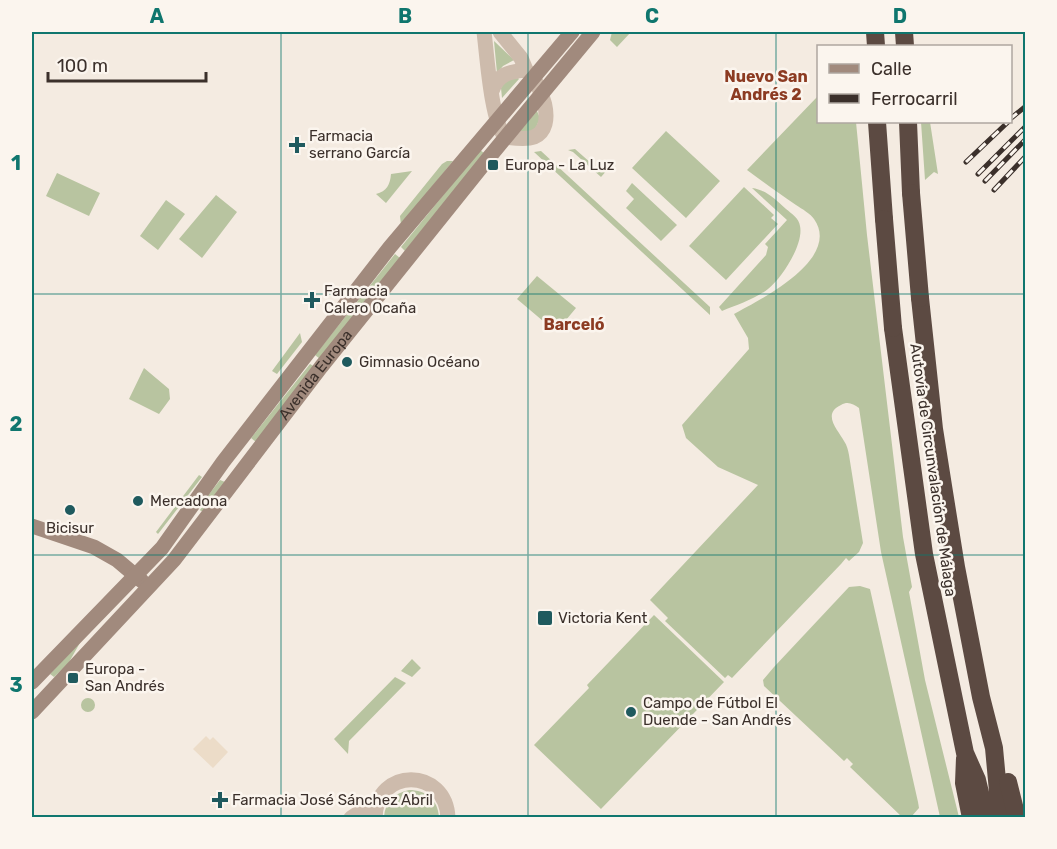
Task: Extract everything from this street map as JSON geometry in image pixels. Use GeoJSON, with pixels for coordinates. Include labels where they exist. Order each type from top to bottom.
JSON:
{"type":"FeatureCollection","features":[{"type":"Feature","properties":{"kind":"highway","name":"Autovía de Circunvalación de Málaga"},"geometry":{"type":"LineString","coordinates":[[877,123],[893,328],[924,554],[965,753],[977,780],[978,814]]}},
{"type":"Feature","properties":{"kind":"highway","name":"Autovía de Circunvalación de Málaga"},"geometry":{"type":"LineString","coordinates":[[908,123],[911,194],[934,429],[942,486],[977,674],[1003,786]]}},
{"type":"Feature","properties":{"kind":"highway"},"geometry":{"type":"LineString","coordinates":[[1003,786],[1004,818]]}},
{"type":"Feature","properties":{"kind":"highway"},"geometry":{"type":"LineString","coordinates":[[1003,786],[1015,818]]}},
{"type":"Feature","properties":{"kind":"main road","name":"Avenida Europa"},"geometry":{"type":"LineString","coordinates":[[32,682],[162,548],[223,462],[376,265],[496,119],[530,73],[572,32]]}},
{"type":"Feature","properties":{"kind":"main road","name":"Avenida Europa"},"geometry":{"type":"LineString","coordinates":[[32,711],[174,560],[321,367],[505,137],[593,32]]}},
{"type":"Feature","properties":{"kind":"main road"},"geometry":{"type":"LineString","coordinates":[[32,526],[94,547],[117,560],[149,587]]}},
{"type":"Feature","properties":{"kind":"main road"},"geometry":{"type":"LineString","coordinates":[[1015,818],[1026,806]]}},
{"type":"Feature","properties":{"kind":"street"},"geometry":{"type":"LineString","coordinates":[[484,32],[496,119],[500,131],[505,137],[534,138],[546,125],[543,94],[521,58],[500,32]]}},
{"type":"Feature","properties":{"kind":"street"},"geometry":{"type":"LineString","coordinates":[[492,91],[495,81],[506,73],[530,73]]}},
{"type":"Feature","properties":{"kind":"street"},"geometry":{"type":"LineString","coordinates":[[351,818],[378,800],[388,788],[402,780],[414,779],[426,782],[437,789],[444,799],[448,818]]}},
{"type":"Feature","properties":{"kind":"street"},"geometry":{"type":"LineString","coordinates":[[375,818],[378,800]]}},
{"type":"Feature","properties":{"kind":"green space"},"geometry":{"type":"Polygon","coordinates":[[[612,32],[631,32],[617,47],[610,40],[612,32]]]}},
{"type":"Feature","properties":{"kind":"green space"},"geometry":{"type":"Polygon","coordinates":[[[494,41],[514,60],[503,66],[497,73],[494,41]]]}},
{"type":"Feature","properties":{"kind":"green space"},"geometry":{"type":"Polygon","coordinates":[[[518,78],[502,98],[501,88],[506,80],[518,78]]]}},
{"type":"Feature","properties":{"kind":"green space"},"geometry":{"type":"Polygon","coordinates":[[[817,97],[817,123],[856,123],[903,537],[912,587],[909,592],[925,680],[959,817],[940,817],[881,552],[859,408],[846,403],[835,409],[832,418],[846,444],[849,455],[863,543],[859,552],[849,561],[846,558],[732,678],[728,675],[725,678],[665,621],[668,618],[650,600],[758,485],[718,467],[686,438],[682,425],[749,349],[748,338],[734,314],[794,276],[808,263],[817,249],[820,234],[813,217],[747,170],[817,97]]]}},
{"type":"Feature","properties":{"kind":"green space"},"geometry":{"type":"Polygon","coordinates":[[[537,111],[540,118],[535,130],[522,133],[520,131],[537,111]]]}},
{"type":"Feature","properties":{"kind":"green space"},"geometry":{"type":"Polygon","coordinates":[[[921,123],[930,123],[938,174],[934,172],[925,180],[921,123]]]}},
{"type":"Feature","properties":{"kind":"green space"},"geometry":{"type":"Polygon","coordinates":[[[666,131],[720,181],[686,218],[632,168],[666,131]]]}},
{"type":"Feature","properties":{"kind":"green space"},"geometry":{"type":"Polygon","coordinates":[[[575,149],[600,171],[608,169],[601,177],[568,150],[575,149]]]}},
{"type":"Feature","properties":{"kind":"green space"},"geometry":{"type":"Polygon","coordinates":[[[480,150],[484,153],[405,251],[401,247],[480,150]]]}},
{"type":"Feature","properties":{"kind":"green space"},"geometry":{"type":"Polygon","coordinates":[[[541,151],[710,307],[710,315],[534,152],[541,151]]]}},
{"type":"Feature","properties":{"kind":"green space"},"geometry":{"type":"Polygon","coordinates":[[[453,161],[401,225],[400,216],[442,164],[453,161]]]}},
{"type":"Feature","properties":{"kind":"green space"},"geometry":{"type":"Polygon","coordinates":[[[412,171],[386,203],[376,194],[387,187],[391,174],[412,171]]]}},
{"type":"Feature","properties":{"kind":"green space"},"geometry":{"type":"Polygon","coordinates":[[[57,173],[100,193],[89,216],[46,196],[57,173]]]}},
{"type":"Feature","properties":{"kind":"green space"},"geometry":{"type":"Polygon","coordinates":[[[632,183],[677,225],[661,241],[626,208],[634,199],[626,191],[632,183]]]}},
{"type":"Feature","properties":{"kind":"green space"},"geometry":{"type":"Polygon","coordinates":[[[744,187],[774,215],[771,218],[778,224],[726,280],[689,246],[744,187]]]}},
{"type":"Feature","properties":{"kind":"green space"},"geometry":{"type":"Polygon","coordinates":[[[752,188],[770,195],[797,218],[800,226],[799,242],[774,284],[752,299],[722,311],[719,307],[766,255],[768,247],[765,244],[787,220],[752,188]]]}},
{"type":"Feature","properties":{"kind":"green space"},"geometry":{"type":"Polygon","coordinates":[[[216,195],[237,212],[202,258],[179,239],[216,195]]]}},
{"type":"Feature","properties":{"kind":"green space"},"geometry":{"type":"Polygon","coordinates":[[[166,200],[185,214],[158,250],[140,236],[166,200]]]}},
{"type":"Feature","properties":{"kind":"green space"},"geometry":{"type":"Polygon","coordinates":[[[395,254],[400,258],[320,359],[315,355],[395,254]]]}},
{"type":"Feature","properties":{"kind":"green space"},"geometry":{"type":"Polygon","coordinates":[[[537,276],[576,308],[556,332],[517,299],[537,276]]]}},
{"type":"Feature","properties":{"kind":"green space"},"geometry":{"type":"Polygon","coordinates":[[[300,333],[302,342],[277,374],[272,371],[300,333]]]}},
{"type":"Feature","properties":{"kind":"green space"},"geometry":{"type":"Polygon","coordinates":[[[310,364],[315,367],[256,442],[251,438],[310,364]]]}},
{"type":"Feature","properties":{"kind":"green space"},"geometry":{"type":"Polygon","coordinates":[[[144,368],[169,389],[170,399],[159,414],[129,399],[144,368]]]}},
{"type":"Feature","properties":{"kind":"green space"},"geometry":{"type":"Polygon","coordinates":[[[199,475],[202,477],[158,534],[156,532],[199,475]]]}},
{"type":"Feature","properties":{"kind":"green space"},"geometry":{"type":"Polygon","coordinates":[[[220,480],[225,482],[204,511],[201,511],[207,497],[220,480]]]}},
{"type":"Feature","properties":{"kind":"green space"},"geometry":{"type":"Polygon","coordinates":[[[860,586],[870,589],[918,802],[919,808],[911,817],[902,817],[850,767],[853,764],[847,758],[844,761],[764,686],[763,680],[774,667],[849,587],[860,586]]]}},
{"type":"Feature","properties":{"kind":"green space","name":"Campo de Fútbol El Duende - San Andrés"},"geometry":{"type":"Polygon","coordinates":[[[654,615],[724,682],[601,809],[534,745],[654,615]]]}},
{"type":"Feature","properties":{"kind":"green space"},"geometry":{"type":"Polygon","coordinates":[[[81,641],[68,664],[54,677],[50,674],[81,641]]]}},
{"type":"Feature","properties":{"kind":"green space"},"geometry":{"type":"Polygon","coordinates":[[[412,659],[421,668],[412,677],[401,671],[412,659]]]}},
{"type":"Feature","properties":{"kind":"green space"},"geometry":{"type":"Polygon","coordinates":[[[395,677],[406,683],[349,741],[348,754],[334,739],[395,677]]]}},
{"type":"Feature","properties":{"kind":"green space"},"geometry":{"type":"Polygon","coordinates":[[[88,698],[93,700],[95,705],[93,710],[88,712],[83,710],[81,705],[83,700],[88,698]]]}},
{"type":"Feature","properties":{"kind":"green space"},"geometry":{"type":"Polygon","coordinates":[[[409,790],[421,792],[430,797],[434,801],[439,817],[384,817],[391,799],[409,790]]]}},
{"type":"Feature","properties":{"kind":"shaded area"},"geometry":{"type":"Polygon","coordinates":[[[206,736],[210,740],[213,737],[228,752],[213,768],[193,749],[206,736]]]}},
{"type":"Feature","properties":{"kind":"railway"},"geometry":{"type":"LineString","coordinates":[[1012,117],[1026,106]]}},
{"type":"Feature","properties":{"kind":"railway"},"geometry":{"type":"LineString","coordinates":[[966,162],[1007,123]]}},
{"type":"Feature","properties":{"kind":"railway"},"geometry":{"type":"LineString","coordinates":[[978,174],[1026,126]]}},
{"type":"Feature","properties":{"kind":"railway"},"geometry":{"type":"LineString","coordinates":[[985,181],[1026,139]]}},
{"type":"Feature","properties":{"kind":"railway"},"geometry":{"type":"LineString","coordinates":[[994,190],[1026,156]]}},
{"type":"Feature","properties":{"kind":"place","name":"Farmacia serrano García"},"geometry":{"type":"Point","coordinates":[297,145]}},
{"type":"Feature","properties":{"kind":"place","name":"Europa - La Luz"},"geometry":{"type":"Point","coordinates":[493,165]}},
{"type":"Feature","properties":{"kind":"place","name":"Farmacia Calero Ocaña"},"geometry":{"type":"Point","coordinates":[312,300]}},
{"type":"Feature","properties":{"kind":"place","name":"Gimnasio Océano"},"geometry":{"type":"Point","coordinates":[347,362]}},
{"type":"Feature","properties":{"kind":"place","name":"Mercadona"},"geometry":{"type":"Point","coordinates":[138,501]}},
{"type":"Feature","properties":{"kind":"place","name":"Bicisur"},"geometry":{"type":"Point","coordinates":[70,510]}},
{"type":"Feature","properties":{"kind":"place","name":"Victoria Kent"},"geometry":{"type":"Point","coordinates":[545,618]}},
{"type":"Feature","properties":{"kind":"place","name":"Europa - San Andrés"},"geometry":{"type":"Point","coordinates":[73,678]}},
{"type":"Feature","properties":{"kind":"place","name":"Campo de Fútbol El Duende - San Andrés"},"geometry":{"type":"Point","coordinates":[631,712]}},
{"type":"Feature","properties":{"kind":"place","name":"Farmacia José Sánchez Abril"},"geometry":{"type":"Point","coordinates":[220,800]}},
{"type":"Feature","properties":{"kind":"district","name":"Nuevo San Andrés 2"},"geometry":{"type":"Point","coordinates":[766,85]}},
{"type":"Feature","properties":{"kind":"district","name":"Barceló"},"geometry":{"type":"Point","coordinates":[574,324]}}]}
